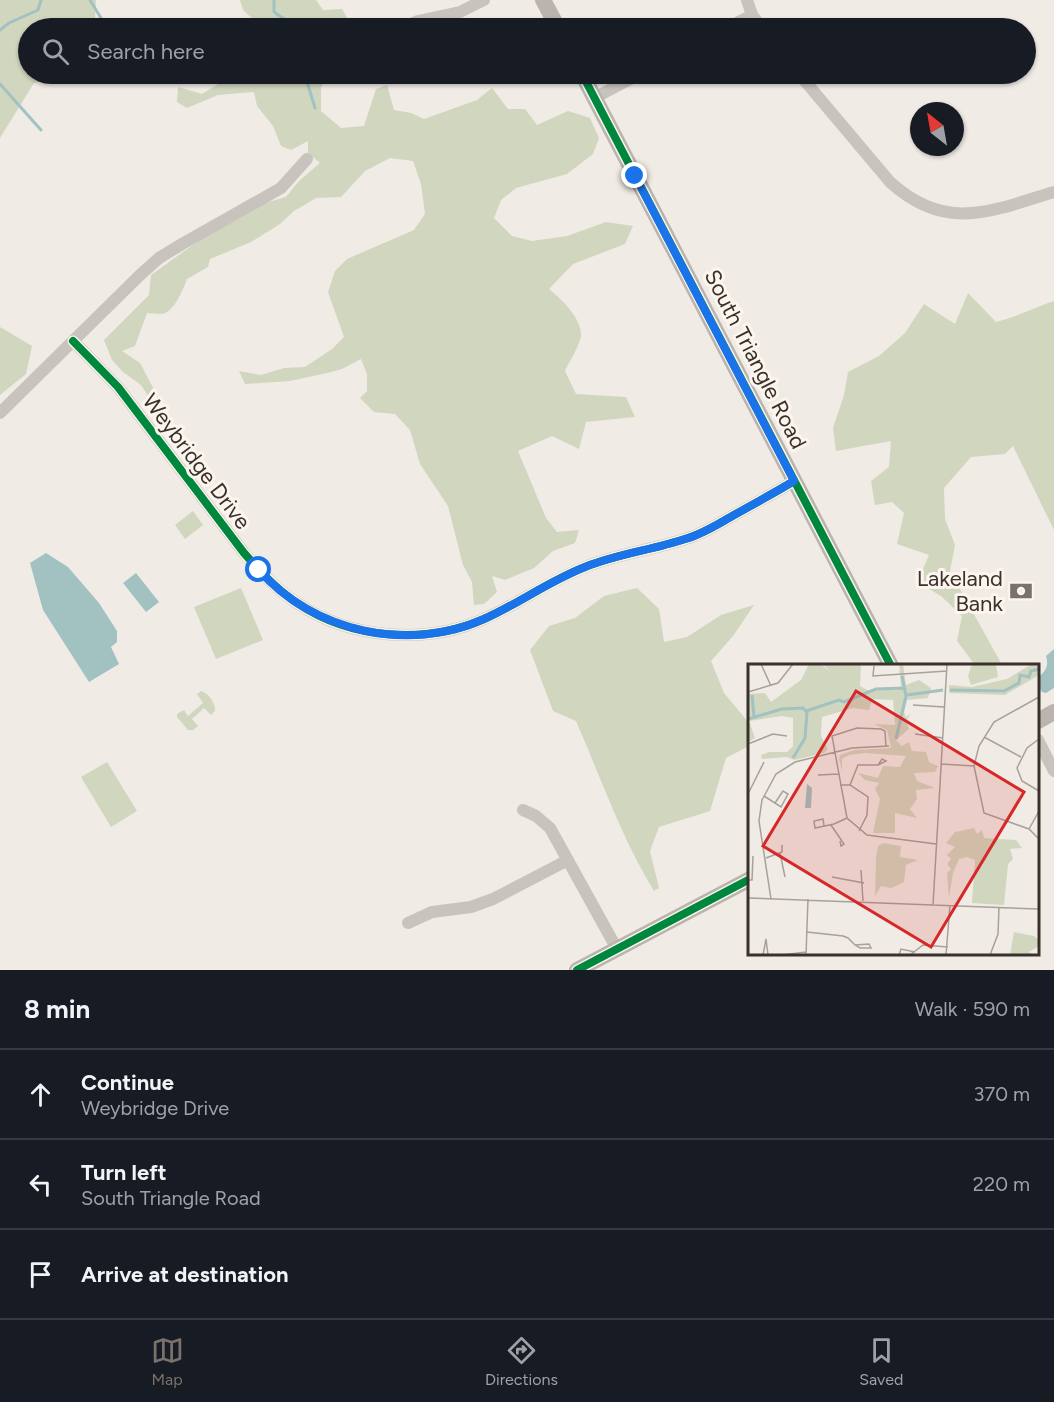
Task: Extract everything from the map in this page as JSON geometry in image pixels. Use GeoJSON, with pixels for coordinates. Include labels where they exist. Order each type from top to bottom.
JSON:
{"type":"FeatureCollection","features":[{"type":"Feature","properties":{"kind":"street"},"geometry":{"type":"LineString","coordinates":[[432,18],[460,12],[484,0]]}},
{"type":"Feature","properties":{"kind":"street"},"geometry":{"type":"LineString","coordinates":[[543,0],[553,18]]}},
{"type":"Feature","properties":{"kind":"street"},"geometry":{"type":"LineString","coordinates":[[747,0],[754,18]]}},
{"type":"Feature","properties":{"kind":"street"},"geometry":{"type":"LineString","coordinates":[[746,18],[752,15]]}},
{"type":"Feature","properties":{"kind":"street","name":"South Triangle Road"},"geometry":{"type":"LineString","coordinates":[[587,84],[890,664]]}},
{"type":"Feature","properties":{"kind":"street"},"geometry":{"type":"LineString","coordinates":[[594,98],[621,84]]}},
{"type":"Feature","properties":{"kind":"street"},"geometry":{"type":"LineString","coordinates":[[807,84],[890,182],[916,202],[946,212],[963,214],[996,209],[1054,192]]}},
{"type":"Feature","properties":{"kind":"street"},"geometry":{"type":"LineString","coordinates":[[0,413],[159,258],[281,188],[307,159]]}},
{"type":"Feature","properties":{"kind":"street","name":"Weybridge Drive"},"geometry":{"type":"LineString","coordinates":[[74,341],[118,387],[244,553],[267,579],[310,612],[347,627],[364,631],[417,635],[461,628],[499,612],[572,572],[703,532],[794,481]]}},
{"type":"Feature","properties":{"kind":"street"},"geometry":{"type":"LineString","coordinates":[[1039,720],[1054,712]]}},
{"type":"Feature","properties":{"kind":"street"},"geometry":{"type":"LineString","coordinates":[[1039,742],[1054,771]]}},
{"type":"Feature","properties":{"kind":"street"},"geometry":{"type":"LineString","coordinates":[[523,810],[536,816],[550,828],[617,949]]}},
{"type":"Feature","properties":{"kind":"street"},"geometry":{"type":"LineString","coordinates":[[408,923],[432,912],[471,906],[493,899],[568,860]]}},
{"type":"Feature","properties":{"kind":"street"},"geometry":{"type":"LineString","coordinates":[[577,970],[748,880]]}},
{"type":"Feature","properties":{"kind":"green space"},"geometry":{"type":"Polygon","coordinates":[[[0,0],[96,0],[95,18],[18,18],[18,84],[33,84],[0,138],[0,0]]]}},
{"type":"Feature","properties":{"kind":"green space"},"geometry":{"type":"Polygon","coordinates":[[[240,0],[316,0],[323,10],[342,9],[347,18],[252,18],[243,10],[240,0]]]}},
{"type":"Feature","properties":{"kind":"green space"},"geometry":{"type":"Polygon","coordinates":[[[218,84],[323,84],[321,111],[341,128],[364,126],[376,89],[387,85],[394,110],[411,113],[424,119],[477,100],[492,88],[508,109],[525,109],[537,125],[568,111],[590,118],[599,138],[593,154],[567,174],[516,188],[501,200],[494,218],[512,236],[532,241],[567,236],[606,222],[633,226],[625,244],[573,264],[549,289],[570,310],[580,329],[581,336],[578,345],[565,371],[576,394],[626,397],[635,417],[586,422],[579,449],[552,436],[518,451],[546,518],[557,532],[579,530],[575,543],[553,551],[534,568],[505,580],[492,576],[497,592],[484,604],[474,605],[472,582],[463,565],[448,506],[420,464],[410,430],[395,414],[374,412],[360,398],[367,391],[367,374],[361,359],[342,369],[290,381],[245,384],[239,371],[261,375],[284,368],[305,367],[332,349],[344,337],[328,292],[335,271],[347,259],[414,230],[425,214],[421,184],[413,161],[390,158],[365,171],[341,197],[316,198],[251,242],[210,259],[208,267],[187,279],[178,300],[166,312],[147,313],[135,346],[122,351],[140,363],[158,397],[156,408],[141,385],[123,372],[112,360],[104,340],[149,295],[151,275],[211,232],[255,206],[286,197],[299,181],[320,163],[308,153],[308,141],[291,150],[281,146],[273,126],[257,106],[254,92],[218,95],[187,108],[177,102],[178,87],[202,94],[218,84]]]}},
{"type":"Feature","properties":{"kind":"green space"},"geometry":{"type":"Polygon","coordinates":[[[968,293],[996,322],[1054,301],[1054,530],[1013,446],[1005,454],[971,457],[944,488],[945,519],[955,545],[950,571],[1001,664],[974,664],[957,641],[962,616],[941,596],[924,586],[923,569],[929,555],[897,544],[904,513],[892,502],[875,505],[871,481],[889,467],[891,441],[836,451],[833,428],[844,395],[848,372],[879,356],[905,333],[924,304],[955,324],[968,293]]]}},
{"type":"Feature","properties":{"kind":"green space"},"geometry":{"type":"Polygon","coordinates":[[[0,327],[32,346],[26,374],[0,395],[0,327]]]}},
{"type":"Feature","properties":{"kind":"green space"},"geometry":{"type":"Polygon","coordinates":[[[193,511],[203,525],[185,539],[175,525],[193,511]]]}},
{"type":"Feature","properties":{"kind":"green space"},"geometry":{"type":"Polygon","coordinates":[[[241,588],[263,640],[216,659],[194,607],[241,588]]]}},
{"type":"Feature","properties":{"kind":"green space"},"geometry":{"type":"Polygon","coordinates":[[[637,588],[659,609],[664,642],[687,637],[721,615],[754,605],[733,636],[711,661],[724,693],[748,722],[748,747],[726,758],[710,811],[659,827],[650,851],[659,888],[654,891],[621,829],[576,721],[553,711],[530,650],[549,626],[575,618],[604,596],[637,588]]]}},
{"type":"Feature","properties":{"kind":"green space"},"geometry":{"type":"Polygon","coordinates":[[[201,691],[211,699],[215,711],[211,715],[204,708],[192,719],[198,726],[193,730],[188,730],[177,714],[184,710],[188,716],[203,703],[197,694],[201,691]]]}},
{"type":"Feature","properties":{"kind":"green space"},"geometry":{"type":"Polygon","coordinates":[[[107,762],[137,811],[111,827],[81,777],[107,762]]]}},
{"type":"Feature","properties":{"kind":"water"},"geometry":{"type":"Polygon","coordinates":[[[46,553],[68,567],[99,603],[117,631],[117,642],[111,647],[119,664],[89,682],[43,610],[30,563],[46,553]]]}},
{"type":"Feature","properties":{"kind":"water"},"geometry":{"type":"Polygon","coordinates":[[[136,573],[159,602],[146,612],[123,583],[136,573]]]}},
{"type":"Feature","properties":{"kind":"water"},"geometry":{"type":"Polygon","coordinates":[[[1054,649],[1054,688],[1046,693],[1039,688],[1039,676],[1046,668],[1046,656],[1054,649]]]}},
{"type":"Feature","properties":{"kind":"waterway"},"geometry":{"type":"LineString","coordinates":[[20,18],[38,10],[41,0]]}},
{"type":"Feature","properties":{"kind":"waterway"},"geometry":{"type":"LineString","coordinates":[[90,0],[101,18]]}},
{"type":"Feature","properties":{"kind":"waterway"},"geometry":{"type":"LineString","coordinates":[[274,0],[274,12],[283,18]]}},
{"type":"Feature","properties":{"kind":"waterway"},"geometry":{"type":"LineString","coordinates":[[0,30],[18,19]]}},
{"type":"Feature","properties":{"kind":"waterway"},"geometry":{"type":"LineString","coordinates":[[0,84],[41,130]]}},
{"type":"Feature","properties":{"kind":"waterway"},"geometry":{"type":"LineString","coordinates":[[308,84],[315,108]]}},
{"type":"Feature","properties":{"kind":"cycle path"},"geometry":{"type":"LineString","coordinates":[[587,84],[890,664]]}},
{"type":"Feature","properties":{"kind":"cycle path"},"geometry":{"type":"LineString","coordinates":[[73,341],[118,387],[244,553],[269,580],[289,598],[318,615],[364,631],[413,635],[437,633],[484,619],[585,567],[698,534],[794,481]]}},
{"type":"Feature","properties":{"kind":"cycle path"},"geometry":{"type":"LineString","coordinates":[[577,970],[748,880]]}},
{"type":"Feature","properties":{"kind":"place","name":"Lakeland Bank"},"geometry":{"type":"Point","coordinates":[1021,591]}},
{"type":"Feature","properties":{"kind":"route"},"geometry":{"type":"LineString","coordinates":[[259,570],[296,603],[310,612],[347,627],[404,635],[451,631],[499,612],[572,572],[703,532],[794,481],[635,176]]}}]}
